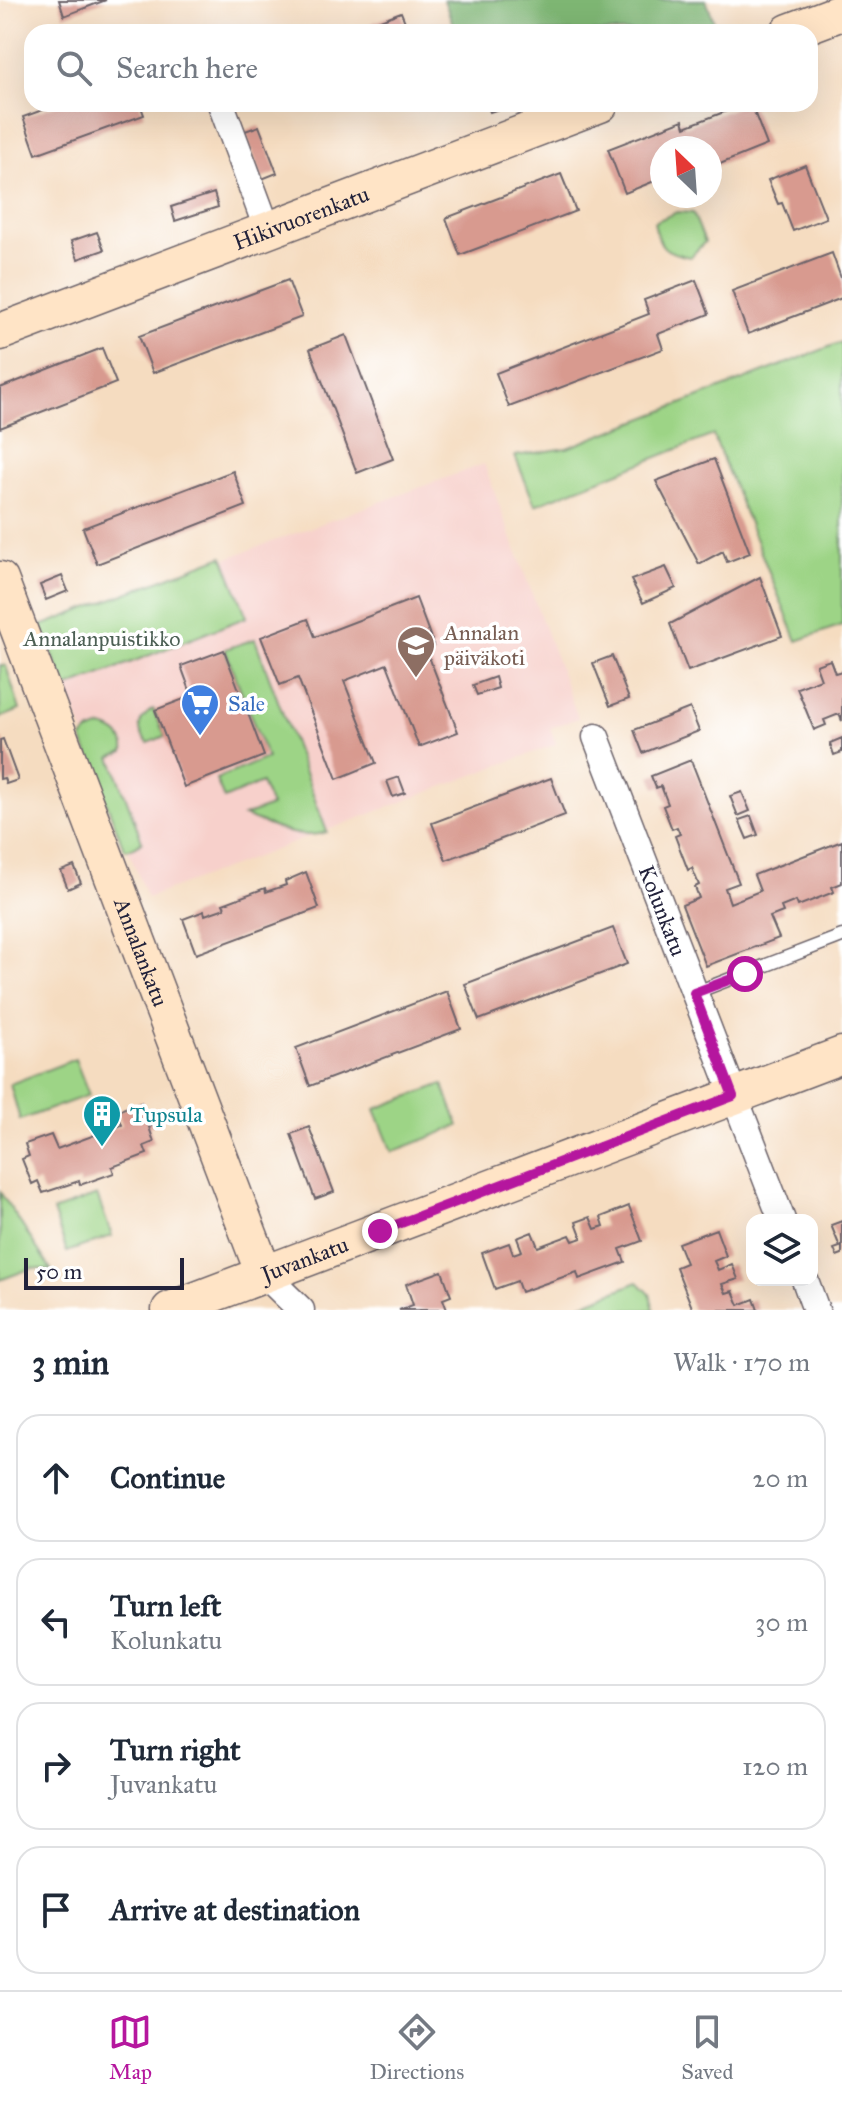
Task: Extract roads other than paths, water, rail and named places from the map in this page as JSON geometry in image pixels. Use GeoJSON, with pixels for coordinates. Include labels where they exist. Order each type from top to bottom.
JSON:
{"type":"FeatureCollection","features":[{"type":"Feature","properties":{"kind":"street"},"geometry":{"type":"LineString","coordinates":[[810,24],[842,12]]}},
{"type":"Feature","properties":{"kind":"street"},"geometry":{"type":"LineString","coordinates":[[224,112],[268,231]]}},
{"type":"Feature","properties":{"kind":"street","name":"Hikivuorenkatu"},"geometry":{"type":"LineString","coordinates":[[0,332],[579,112]]}},
{"type":"Feature","properties":{"kind":"street","name":"Annalankatu"},"geometry":{"type":"LineString","coordinates":[[0,580],[264,1274],[301,1310]]}},
{"type":"Feature","properties":{"kind":"street","name":"Kolunkatu"},"geometry":{"type":"LineString","coordinates":[[596,737],[780,1214]]}},
{"type":"Feature","properties":{"kind":"street","name":"Juvankatu"},"geometry":{"type":"LineString","coordinates":[[170,1310],[842,1055]]}},
{"type":"Feature","properties":{"kind":"street"},"geometry":{"type":"LineString","coordinates":[[807,1286],[816,1310]]}},
{"type":"Feature","properties":{"kind":"lane"},"geometry":{"type":"LineString","coordinates":[[694,993],[842,936]]}},
{"type":"Feature","properties":{"kind":"place","name":"Annalan päiväkoti"},"geometry":{"type":"Point","coordinates":[416,679]}},
{"type":"Feature","properties":{"kind":"place","name":"Sale"},"geometry":{"type":"Point","coordinates":[200,737]}},
{"type":"Feature","properties":{"kind":"place","name":"Tupsula"},"geometry":{"type":"Point","coordinates":[102,1148]}},
{"type":"Feature","properties":{"kind":"park label","name":"Annalanpuistikko"},"geometry":{"type":"Point","coordinates":[102,638]}}]}
